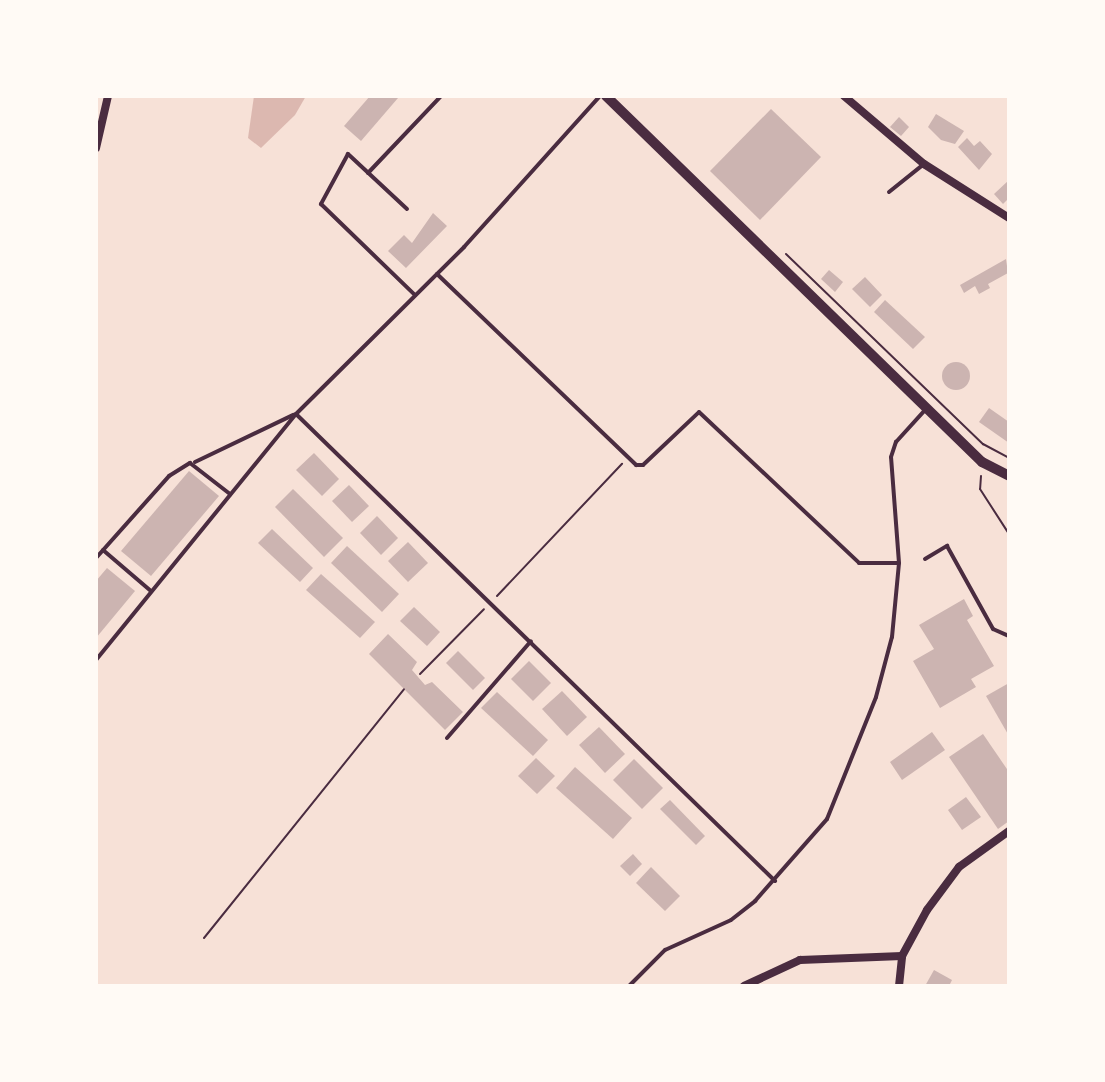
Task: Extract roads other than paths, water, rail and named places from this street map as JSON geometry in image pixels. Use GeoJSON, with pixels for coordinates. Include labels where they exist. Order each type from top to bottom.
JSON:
{"type":"FeatureCollection","features":[{"type":"Feature","properties":{"kind":"street"},"geometry":{"type":"LineString","coordinates":[[96,148],[108,96]]}},
{"type":"Feature","properties":{"kind":"street"},"geometry":{"type":"LineString","coordinates":[[603,96],[982,462],[1009,476]]}},
{"type":"Feature","properties":{"kind":"street"},"geometry":{"type":"LineString","coordinates":[[844,96],[924,164],[1009,218]]}},
{"type":"Feature","properties":{"kind":"street"},"geometry":{"type":"LineString","coordinates":[[899,986],[902,956],[959,867],[1009,831]]}},
{"type":"Feature","properties":{"kind":"street"},"geometry":{"type":"LineString","coordinates":[[744,986],[800,960],[902,956]]}},
{"type":"Feature","properties":{"kind":"lane"},"geometry":{"type":"LineString","coordinates":[[368,173],[441,96]]}},
{"type":"Feature","properties":{"kind":"lane"},"geometry":{"type":"LineString","coordinates":[[96,660],[296,414],[437,274],[603,96]]}},
{"type":"Feature","properties":{"kind":"lane"},"geometry":{"type":"LineString","coordinates":[[407,209],[348,154],[321,204],[415,295]]}},
{"type":"Feature","properties":{"kind":"lane"},"geometry":{"type":"LineString","coordinates":[[889,192],[924,164]]}},
{"type":"Feature","properties":{"kind":"lane"},"geometry":{"type":"LineString","coordinates":[[437,274],[628,457],[643,465],[699,412],[859,563],[899,563]]}},
{"type":"Feature","properties":{"kind":"lane"},"geometry":{"type":"LineString","coordinates":[[629,986],[665,950],[731,920],[775,881],[827,819],[849,768],[892,637],[899,563],[891,457],[904,430],[928,408]]}},
{"type":"Feature","properties":{"kind":"lane"},"geometry":{"type":"LineString","coordinates":[[96,558],[169,476],[296,414]]}},
{"type":"Feature","properties":{"kind":"lane"},"geometry":{"type":"LineString","coordinates":[[296,414],[775,881]]}},
{"type":"Feature","properties":{"kind":"lane"},"geometry":{"type":"LineString","coordinates":[[195,462],[230,494]]}},
{"type":"Feature","properties":{"kind":"lane"},"geometry":{"type":"LineString","coordinates":[[925,559],[947,546],[993,629],[1009,636]]}},
{"type":"Feature","properties":{"kind":"lane"},"geometry":{"type":"LineString","coordinates":[[103,550],[151,591]]}},
{"type":"Feature","properties":{"kind":"lane"},"geometry":{"type":"LineString","coordinates":[[447,738],[531,641]]}}]}
